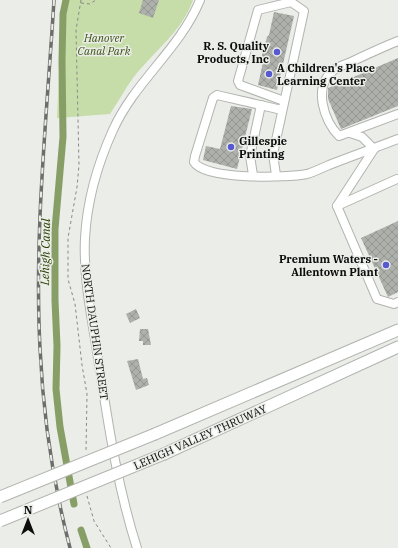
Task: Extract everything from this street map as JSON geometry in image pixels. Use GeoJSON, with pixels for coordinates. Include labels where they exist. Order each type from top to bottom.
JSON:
{"type":"FeatureCollection","features":[{"type":"Feature","properties":{"kind":"highway","name":"LEHIGH VALLEY THRUWAY"},"geometry":{"type":"LineString","coordinates":[[0,497],[155,434],[398,330]]}},
{"type":"Feature","properties":{"kind":"highway","name":"LEHIGH VALLEY THRUWAY"},"geometry":{"type":"LineString","coordinates":[[0,521],[164,454],[398,347]]}},
{"type":"Feature","properties":{"kind":"street","name":"NORTH DAUPHIN STREET"},"geometry":{"type":"LineString","coordinates":[[136,548],[122,498],[109,433],[88,296],[85,254],[87,220],[95,182],[105,150],[120,117],[136,91],[184,32],[200,0]]}},
{"type":"Feature","properties":{"kind":"street"},"geometry":{"type":"LineString","coordinates":[[276,176],[273,154],[304,11],[291,2],[258,10],[238,80],[240,85],[284,101]]}},
{"type":"Feature","properties":{"kind":"street"},"geometry":{"type":"LineString","coordinates":[[398,40],[333,71],[324,84],[322,103],[331,128],[339,136],[398,114]]}},
{"type":"Feature","properties":{"kind":"street"},"geometry":{"type":"LineString","coordinates":[[282,110],[217,95],[213,98],[194,162],[201,168],[223,174],[253,176],[308,174],[374,149],[398,138]]}},
{"type":"Feature","properties":{"kind":"street"},"geometry":{"type":"LineString","coordinates":[[253,176],[250,156],[261,105]]}},
{"type":"Feature","properties":{"kind":"street"},"geometry":{"type":"LineString","coordinates":[[350,133],[362,138],[374,149]]}},
{"type":"Feature","properties":{"kind":"street"},"geometry":{"type":"LineString","coordinates":[[337,206],[374,149]]}},
{"type":"Feature","properties":{"kind":"street"},"geometry":{"type":"LineString","coordinates":[[337,206],[397,179]]}},
{"type":"Feature","properties":{"kind":"street"},"geometry":{"type":"LineString","coordinates":[[337,206],[377,299],[394,304],[398,302]]}},
{"type":"Feature","properties":{"kind":"path"},"geometry":{"type":"LineString","coordinates":[[81,0],[81,2],[90,4],[96,0]]}},
{"type":"Feature","properties":{"kind":"green space","name":"Hanover Canal Park"},"geometry":{"type":"Polygon","coordinates":[[[62,0],[193,0],[182,22],[133,78],[110,114],[57,118],[62,0]]]}},
{"type":"Feature","properties":{"kind":"building"},"geometry":{"type":"Polygon","coordinates":[[[143,0],[159,0],[153,18],[139,13],[143,0]]]}},
{"type":"Feature","properties":{"kind":"building"},"geometry":{"type":"Polygon","coordinates":[[[274,12],[294,16],[277,90],[258,85],[263,62],[261,59],[267,37],[269,35],[274,12]]]}},
{"type":"Feature","properties":{"kind":"building"},"geometry":{"type":"Polygon","coordinates":[[[398,58],[398,106],[341,129],[328,99],[328,88],[398,58]]]}},
{"type":"Feature","properties":{"kind":"building"},"geometry":{"type":"Polygon","coordinates":[[[231,106],[252,109],[237,169],[203,160],[206,146],[220,149],[231,106]]]}},
{"type":"Feature","properties":{"kind":"building","name":"Premium Waters - Allentown Plant"},"geometry":{"type":"Polygon","coordinates":[[[398,221],[398,292],[388,297],[361,238],[398,221]]]}},
{"type":"Feature","properties":{"kind":"building"},"geometry":{"type":"Polygon","coordinates":[[[136,309],[140,318],[130,323],[126,314],[136,309]]]}},
{"type":"Feature","properties":{"kind":"building"},"geometry":{"type":"Polygon","coordinates":[[[140,329],[148,329],[151,345],[143,345],[143,341],[139,341],[140,329]]]}},
{"type":"Feature","properties":{"kind":"building"},"geometry":{"type":"Polygon","coordinates":[[[138,359],[143,379],[147,378],[149,385],[136,390],[127,361],[138,359]]]}},
{"type":"Feature","properties":{"kind":"waterway","name":"Lehigh Canal"},"geometry":{"type":"LineString","coordinates":[[66,0],[63,14],[63,137],[55,229],[55,300],[57,346],[56,389],[60,427],[74,504]]}},
{"type":"Feature","properties":{"kind":"waterway","name":"Lehigh Canal"},"geometry":{"type":"LineString","coordinates":[[81,530],[87,548]]}},
{"type":"Feature","properties":{"kind":"railway"},"geometry":{"type":"LineString","coordinates":[[54,0],[40,218],[40,348],[46,424],[54,474],[70,548]]}},
{"type":"Feature","properties":{"kind":"place","name":"R. S. Quality Products, Inc"},"geometry":{"type":"Point","coordinates":[277,52]}},
{"type":"Feature","properties":{"kind":"place","name":"A Children's Place Learning Center"},"geometry":{"type":"Point","coordinates":[269,74]}},
{"type":"Feature","properties":{"kind":"place","name":"Gillespie Printing"},"geometry":{"type":"Point","coordinates":[231,147]}},
{"type":"Feature","properties":{"kind":"place","name":"Premium Waters - Allentown Plant"},"geometry":{"type":"Point","coordinates":[386,265]}}]}
